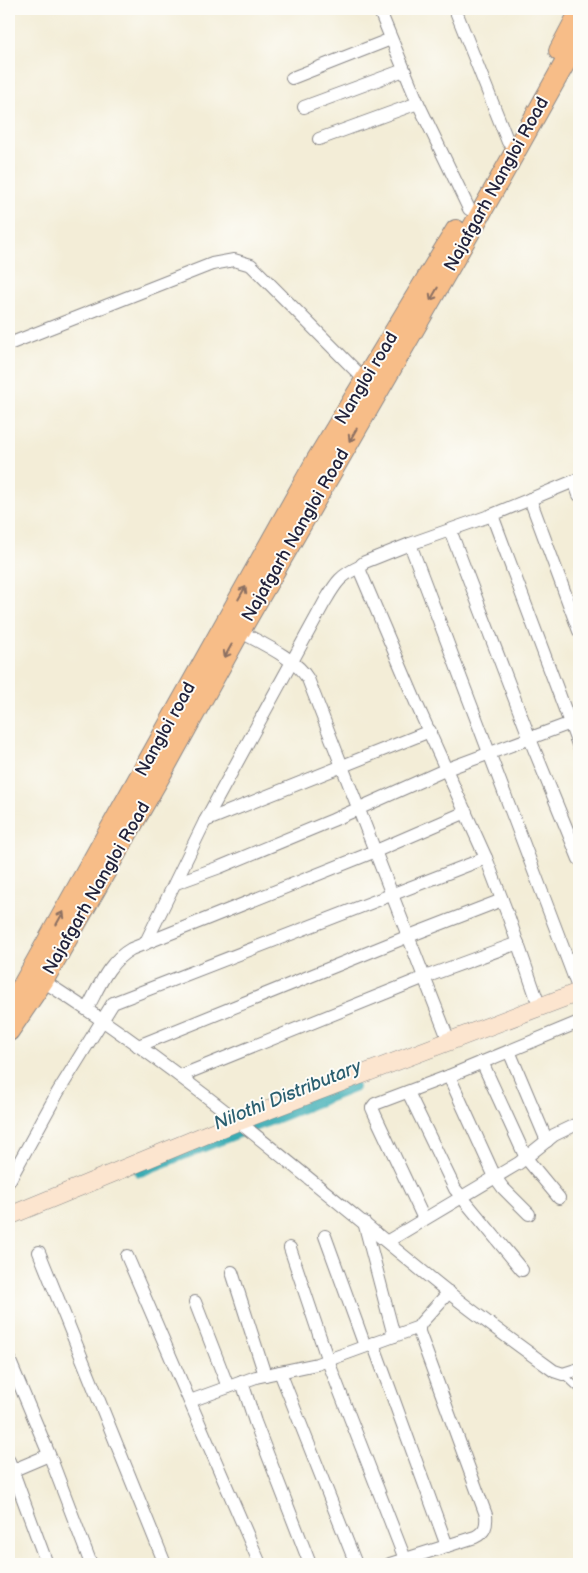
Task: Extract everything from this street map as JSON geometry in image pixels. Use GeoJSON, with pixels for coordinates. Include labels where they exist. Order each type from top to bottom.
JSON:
{"type":"FeatureCollection","features":[{"type":"Feature","properties":{"kind":"main road","name":"Nangloi road"},"geometry":{"type":"LineString","coordinates":[[15,1005],[23,985],[232,627],[316,461],[474,211],[508,142],[579,13]]}},
{"type":"Feature","properties":{"kind":"main road","name":"Najafgarh Nangloi Road"},"geometry":{"type":"LineString","coordinates":[[9,1031],[15,1005],[43,982],[160,776],[232,627],[474,211],[579,38]]}},
{"type":"Feature","properties":{"kind":"street"},"geometry":{"type":"LineString","coordinates":[[380,9],[418,103],[474,211]]}},
{"type":"Feature","properties":{"kind":"street"},"geometry":{"type":"LineString","coordinates":[[455,9],[508,142]]}},
{"type":"Feature","properties":{"kind":"street"},"geometry":{"type":"LineString","coordinates":[[292,78],[391,39]]}},
{"type":"Feature","properties":{"kind":"street"},"geometry":{"type":"LineString","coordinates":[[304,107],[404,70]]}},
{"type":"Feature","properties":{"kind":"street"},"geometry":{"type":"LineString","coordinates":[[319,138],[418,103]]}},
{"type":"Feature","properties":{"kind":"street"},"geometry":{"type":"LineString","coordinates":[[9,344],[212,264],[234,260],[251,265],[366,381]]}},
{"type":"Feature","properties":{"kind":"street"},"geometry":{"type":"LineString","coordinates":[[145,944],[205,821],[337,582],[348,572],[365,562],[492,515],[577,480],[579,495]]}},
{"type":"Feature","properties":{"kind":"street"},"geometry":{"type":"LineString","coordinates":[[530,499],[579,631]]}},
{"type":"Feature","properties":{"kind":"street"},"geometry":{"type":"LineString","coordinates":[[492,515],[575,722],[579,747]]}},
{"type":"Feature","properties":{"kind":"street"},"geometry":{"type":"LineString","coordinates":[[450,530],[530,739],[579,859]]}},
{"type":"Feature","properties":{"kind":"street"},"geometry":{"type":"LineString","coordinates":[[9,1216],[239,1122],[540,1008],[579,991],[410,544]]}},
{"type":"Feature","properties":{"kind":"street"},"geometry":{"type":"LineString","coordinates":[[361,566],[362,575],[486,858],[540,1008]]}},
{"type":"Feature","properties":{"kind":"street"},"geometry":{"type":"LineString","coordinates":[[232,627],[292,661],[308,679],[449,1041]]}},
{"type":"Feature","properties":{"kind":"street"},"geometry":{"type":"LineString","coordinates":[[176,882],[220,867],[489,752],[575,722]]}},
{"type":"Feature","properties":{"kind":"street"},"geometry":{"type":"LineString","coordinates":[[205,821],[430,731]]}},
{"type":"Feature","properties":{"kind":"street"},"geometry":{"type":"LineString","coordinates":[[87,1009],[111,965],[117,958],[131,949],[376,851],[466,812]]}},
{"type":"Feature","properties":{"kind":"street"},"geometry":{"type":"LineString","coordinates":[[9,1181],[58,1092],[111,1005],[486,858]]}},
{"type":"Feature","properties":{"kind":"street"},"geometry":{"type":"LineString","coordinates":[[138,1046],[502,900]]}},
{"type":"Feature","properties":{"kind":"street"},"geometry":{"type":"LineString","coordinates":[[180,1076],[425,976],[518,943]]}},
{"type":"Feature","properties":{"kind":"street"},"geometry":{"type":"LineString","coordinates":[[43,982],[87,1009],[180,1076],[271,1147],[449,1292],[554,1371],[563,1374],[579,1369]]}},
{"type":"Feature","properties":{"kind":"street"},"geometry":{"type":"LineString","coordinates":[[424,1219],[373,1110],[375,1104],[449,1076],[579,1022]]}},
{"type":"Feature","properties":{"kind":"street"},"geometry":{"type":"LineString","coordinates":[[509,1051],[547,1141]]}},
{"type":"Feature","properties":{"kind":"street"},"geometry":{"type":"LineString","coordinates":[[482,1062],[526,1158],[558,1198]]}},
{"type":"Feature","properties":{"kind":"street"},"geometry":{"type":"LineString","coordinates":[[449,1076],[495,1177],[503,1188],[529,1214]]}},
{"type":"Feature","properties":{"kind":"street"},"geometry":{"type":"LineString","coordinates":[[408,1092],[449,1177],[461,1197],[522,1270]]}},
{"type":"Feature","properties":{"kind":"street"},"geometry":{"type":"LineString","coordinates":[[388,1242],[526,1158],[554,1135],[579,1123]]}},
{"type":"Feature","properties":{"kind":"street"},"geometry":{"type":"LineString","coordinates":[[364,1222],[394,1336]]}},
{"type":"Feature","properties":{"kind":"street"},"geometry":{"type":"LineString","coordinates":[[325,1236],[369,1344],[446,1546]]}},
{"type":"Feature","properties":{"kind":"street"},"geometry":{"type":"LineString","coordinates":[[290,1248],[328,1361],[405,1559]]}},
{"type":"Feature","properties":{"kind":"street"},"geometry":{"type":"LineString","coordinates":[[39,1252],[165,1564]]}},
{"type":"Feature","properties":{"kind":"street"},"geometry":{"type":"LineString","coordinates":[[127,1256],[260,1564]]}},
{"type":"Feature","properties":{"kind":"street"},"geometry":{"type":"LineString","coordinates":[[232,1272],[265,1374]]}},
{"type":"Feature","properties":{"kind":"street"},"geometry":{"type":"LineString","coordinates":[[190,1401],[265,1374],[328,1361],[369,1344],[419,1327],[449,1292]]}},
{"type":"Feature","properties":{"kind":"street"},"geometry":{"type":"LineString","coordinates":[[195,1302],[228,1387]]}},
{"type":"Feature","properties":{"kind":"street"},"geometry":{"type":"LineString","coordinates":[[390,1564],[482,1534],[487,1523],[486,1515],[420,1339],[419,1327]]}},
{"type":"Feature","properties":{"kind":"street"},"geometry":{"type":"LineString","coordinates":[[9,1359],[91,1564]]}},
{"type":"Feature","properties":{"kind":"street"},"geometry":{"type":"LineString","coordinates":[[280,1372],[356,1564]]}},
{"type":"Feature","properties":{"kind":"street"},"geometry":{"type":"LineString","coordinates":[[242,1382],[310,1564]]}},
{"type":"Feature","properties":{"kind":"street"},"geometry":{"type":"LineString","coordinates":[[47,1564],[10,1468],[49,1455]]}},
{"type":"Feature","properties":{"kind":"lane"},"geometry":{"type":"LineString","coordinates":[[563,1374],[579,1389]]}},
{"type":"Feature","properties":{"kind":"waterway","name":"Nilothi Distributary"},"geometry":{"type":"LineString","coordinates":[[140,1171],[353,1087]]}}]}
